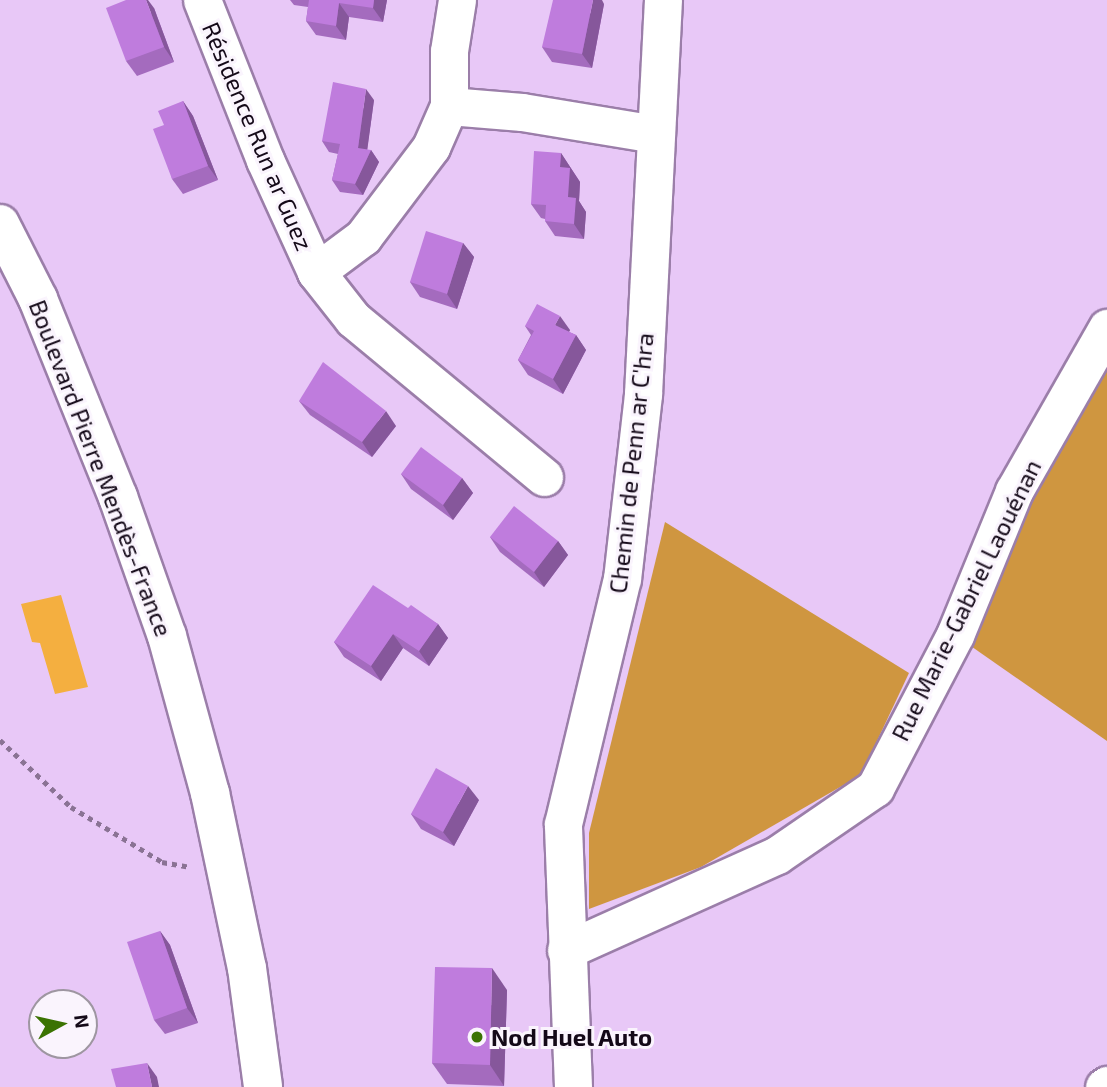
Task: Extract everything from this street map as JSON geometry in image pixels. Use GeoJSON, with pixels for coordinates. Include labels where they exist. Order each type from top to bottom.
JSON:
{"type":"FeatureCollection","features":[{"type":"Feature","properties":{"kind":"main road","name":"Boulevard Pierre Mendès-France"},"geometry":{"type":"LineString","coordinates":[[0,224],[38,299],[118,497],[167,636],[213,806],[247,968],[264,1087]]}},
{"type":"Feature","properties":{"kind":"street","name":"Résidence Run ar Guez"},"geometry":{"type":"LineString","coordinates":[[202,0],[265,160],[316,272],[353,318],[544,477]]}},
{"type":"Feature","properties":{"kind":"street","name":"Résidence Run ar Guez"},"geometry":{"type":"LineString","coordinates":[[316,272],[363,237],[402,189],[431,147],[449,106],[449,51],[457,0]]}},
{"type":"Feature","properties":{"kind":"street","name":"Chemin de Penn ar C'hra"},"geometry":{"type":"LineString","coordinates":[[573,1087],[563,824],[622,579],[643,394],[663,0]]}},
{"type":"Feature","properties":{"kind":"street"},"geometry":{"type":"LineString","coordinates":[[449,106],[522,111],[655,134]]}},
{"type":"Feature","properties":{"kind":"street","name":"Rue Marie-Gabriel Laouénan"},"geometry":{"type":"LineString","coordinates":[[566,950],[777,855],[875,788],[955,635],[1014,491],[1107,328]]}},
{"type":"Feature","properties":{"kind":"path"},"geometry":{"type":"LineString","coordinates":[[0,740],[71,807],[162,862],[196,868]]}},
{"type":"Feature","properties":{"kind":"shaded area"},"geometry":{"type":"Polygon","coordinates":[[[1107,328],[1107,741],[955,635],[1107,328]]]}},
{"type":"Feature","properties":{"kind":"shaded area"},"geometry":{"type":"Polygon","coordinates":[[[665,522],[909,673],[861,775],[701,867],[589,909],[589,833],[665,522]]]}},
{"type":"Feature","properties":{"kind":"shaded area"},"geometry":{"type":"Polygon","coordinates":[[[61,595],[88,687],[55,694],[40,643],[32,642],[21,604],[61,595]]]}},
{"type":"Feature","properties":{"kind":"building"},"geometry":{"type":"Polygon","coordinates":[[[126,0],[146,0],[164,47],[126,61],[106,8],[126,0]]]}},
{"type":"Feature","properties":{"kind":"building"},"geometry":{"type":"Polygon","coordinates":[[[309,0],[374,0],[373,8],[339,3],[336,26],[306,21],[309,0]]]}},
{"type":"Feature","properties":{"kind":"building"},"geometry":{"type":"Polygon","coordinates":[[[553,0],[593,0],[582,54],[542,47],[553,0]]]}},
{"type":"Feature","properties":{"kind":"building"},"geometry":{"type":"Polygon","coordinates":[[[333,82],[366,89],[358,148],[371,150],[355,184],[332,180],[340,144],[322,141],[333,82]]]}},
{"type":"Feature","properties":{"kind":"building"},"geometry":{"type":"Polygon","coordinates":[[[183,101],[208,166],[172,179],[153,129],[164,125],[158,111],[183,101]]]}},
{"type":"Feature","properties":{"kind":"building"},"geometry":{"type":"Polygon","coordinates":[[[534,151],[561,153],[560,167],[570,168],[568,197],[576,198],[574,224],[545,221],[546,205],[531,204],[534,151]]]}},
{"type":"Feature","properties":{"kind":"building"},"geometry":{"type":"Polygon","coordinates":[[[426,231],[463,243],[447,294],[410,282],[426,231]]]}},
{"type":"Feature","properties":{"kind":"building"},"geometry":{"type":"Polygon","coordinates":[[[537,304],[560,316],[555,325],[576,335],[553,379],[518,360],[534,331],[525,326],[537,304]]]}},
{"type":"Feature","properties":{"kind":"building"},"geometry":{"type":"Polygon","coordinates":[[[323,362],[386,411],[362,442],[299,401],[323,362]]]}},
{"type":"Feature","properties":{"kind":"building"},"geometry":{"type":"Polygon","coordinates":[[[421,447],[462,478],[443,505],[401,474],[421,447]]]}},
{"type":"Feature","properties":{"kind":"building"},"geometry":{"type":"Polygon","coordinates":[[[514,506],[558,541],[534,572],[490,537],[514,506]]]}},
{"type":"Feature","properties":{"kind":"building"},"geometry":{"type":"Polygon","coordinates":[[[373,585],[408,608],[411,605],[438,624],[419,651],[393,634],[371,666],[334,642],[373,585]]]}},
{"type":"Feature","properties":{"kind":"building"},"geometry":{"type":"Polygon","coordinates":[[[436,768],[468,786],[443,832],[411,814],[436,768]]]}},
{"type":"Feature","properties":{"kind":"building"},"geometry":{"type":"Polygon","coordinates":[[[160,931],[187,1008],[154,1020],[127,942],[160,931]]]}},
{"type":"Feature","properties":{"kind":"building"},"geometry":{"type":"Polygon","coordinates":[[[435,967],[492,968],[490,1065],[432,1063],[435,967]]]}},
{"type":"Feature","properties":{"kind":"building"},"geometry":{"type":"Polygon","coordinates":[[[147,1063],[152,1087],[116,1087],[111,1069],[147,1063]]]}},
{"type":"Feature","properties":{"kind":"place","name":"Nod Huel Auto"},"geometry":{"type":"Point","coordinates":[477,1037]}}]}
